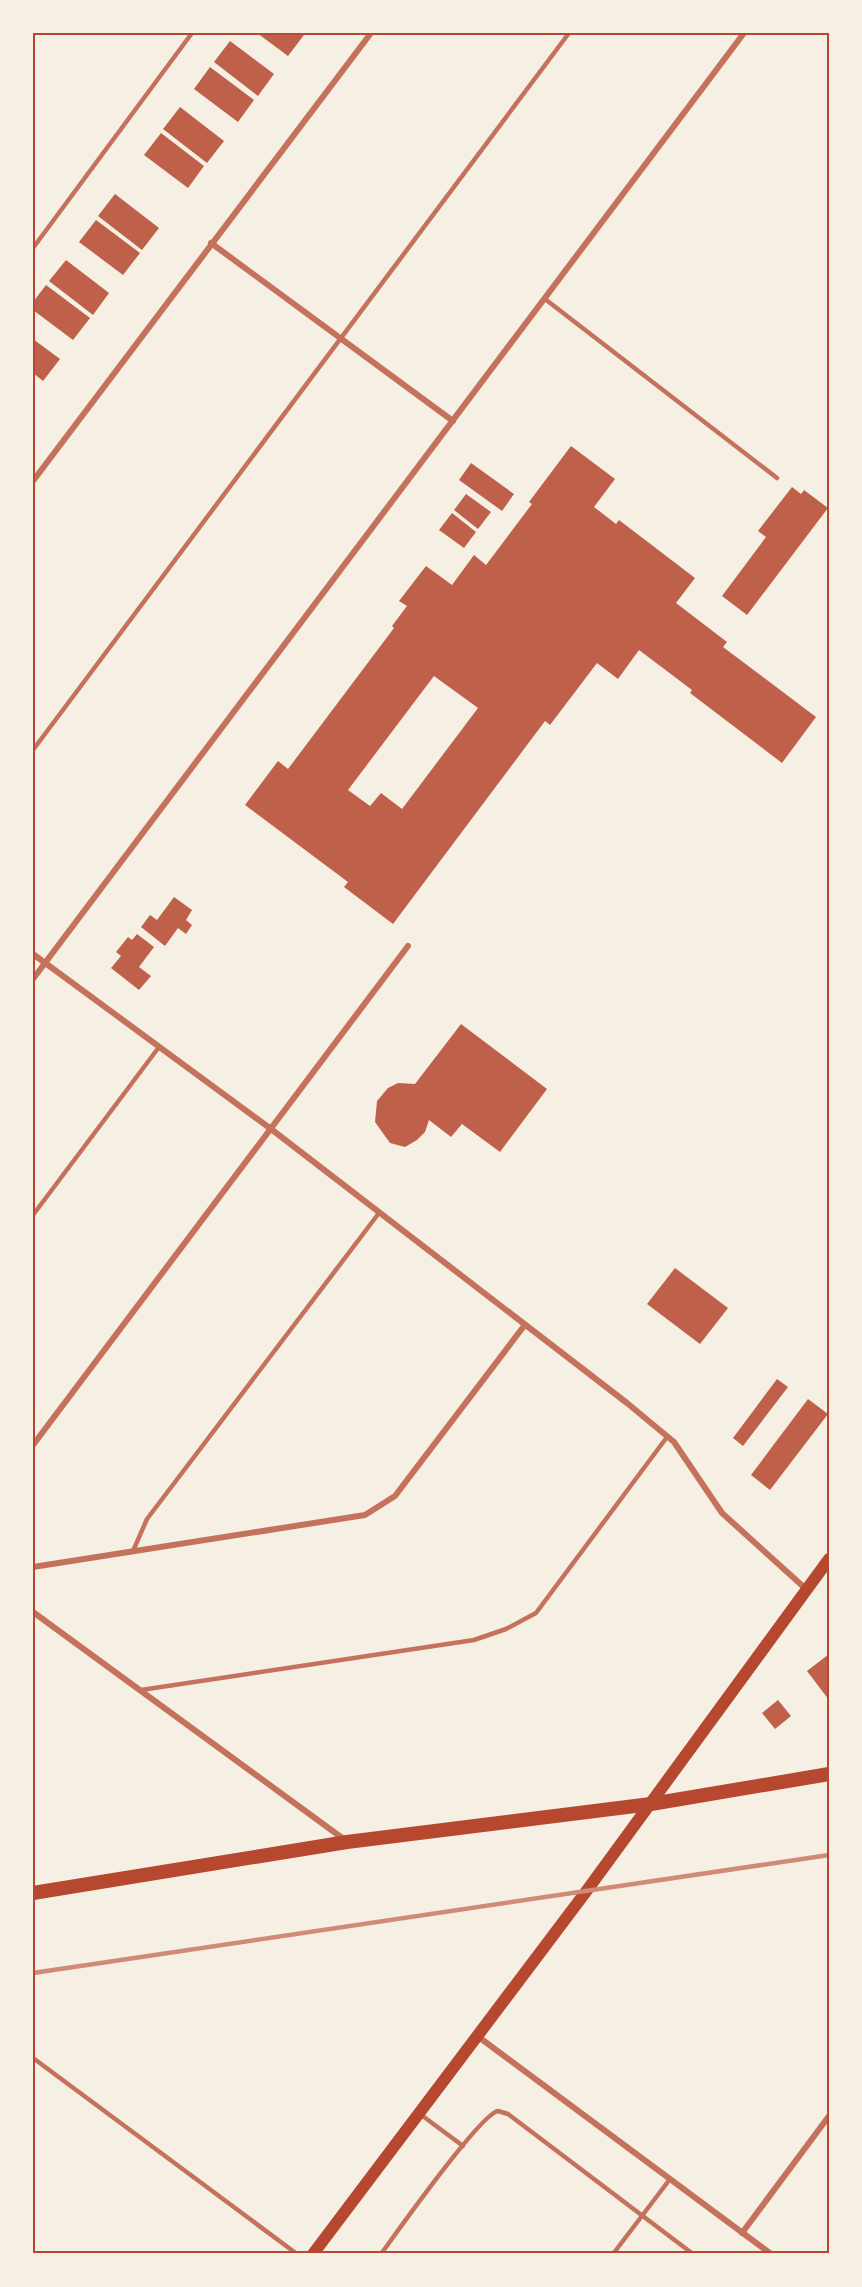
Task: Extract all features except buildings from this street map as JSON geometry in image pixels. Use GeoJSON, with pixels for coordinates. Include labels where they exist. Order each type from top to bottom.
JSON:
{"type":"FeatureCollection","features":[{"type":"Feature","properties":{"kind":"main road"},"geometry":{"type":"LineString","coordinates":[[313,2254],[651,1804],[829,1560]]}},
{"type":"Feature","properties":{"kind":"main road"},"geometry":{"type":"LineString","coordinates":[[33,1893],[347,1842],[651,1804],[829,1774]]}},
{"type":"Feature","properties":{"kind":"street"},"geometry":{"type":"LineString","coordinates":[[33,481],[371,33]]}},
{"type":"Feature","properties":{"kind":"street"},"geometry":{"type":"LineString","coordinates":[[33,979],[744,33]]}},
{"type":"Feature","properties":{"kind":"street"},"geometry":{"type":"LineString","coordinates":[[212,243],[453,421]]}},
{"type":"Feature","properties":{"kind":"street"},"geometry":{"type":"LineString","coordinates":[[33,1445],[408,946]]}},
{"type":"Feature","properties":{"kind":"street"},"geometry":{"type":"LineString","coordinates":[[33,954],[271,1129],[674,1442],[722,1513],[806,1589]]}},
{"type":"Feature","properties":{"kind":"street"},"geometry":{"type":"LineString","coordinates":[[33,1567],[365,1515],[395,1496],[524,1326]]}},
{"type":"Feature","properties":{"kind":"street"},"geometry":{"type":"LineString","coordinates":[[33,1612],[347,1842]]}},
{"type":"Feature","properties":{"kind":"street"},"geometry":{"type":"LineString","coordinates":[[476,2035],[771,2254]]}},
{"type":"Feature","properties":{"kind":"street"},"geometry":{"type":"LineString","coordinates":[[742,2233],[829,2116]]}},
{"type":"Feature","properties":{"kind":"lane"},"geometry":{"type":"LineString","coordinates":[[33,248],[192,33]]}},
{"type":"Feature","properties":{"kind":"lane"},"geometry":{"type":"LineString","coordinates":[[33,750],[569,33]]}},
{"type":"Feature","properties":{"kind":"lane"},"geometry":{"type":"LineString","coordinates":[[544,299],[777,478]]}},
{"type":"Feature","properties":{"kind":"lane"},"geometry":{"type":"LineString","coordinates":[[33,1215],[159,1047]]}},
{"type":"Feature","properties":{"kind":"lane"},"geometry":{"type":"LineString","coordinates":[[133,1551],[147,1519],[379,1213]]}},
{"type":"Feature","properties":{"kind":"lane"},"geometry":{"type":"LineString","coordinates":[[140,1690],[474,1640],[526,1620],[536,1612],[667,1437]]}},
{"type":"Feature","properties":{"kind":"lane"},"geometry":{"type":"LineString","coordinates":[[33,2058],[297,2254]]}},
{"type":"Feature","properties":{"kind":"lane"},"geometry":{"type":"LineString","coordinates":[[418,2112],[463,2146]]}},
{"type":"Feature","properties":{"kind":"lane"},"geometry":{"type":"LineString","coordinates":[[381,2254],[463,2146],[493,2112],[504,2112],[693,2254]]}},
{"type":"Feature","properties":{"kind":"lane"},"geometry":{"type":"LineString","coordinates":[[613,2254],[670,2180]]}},
{"type":"Feature","properties":{"kind":"railway"},"geometry":{"type":"LineString","coordinates":[[33,1973],[829,1855]]}}]}
